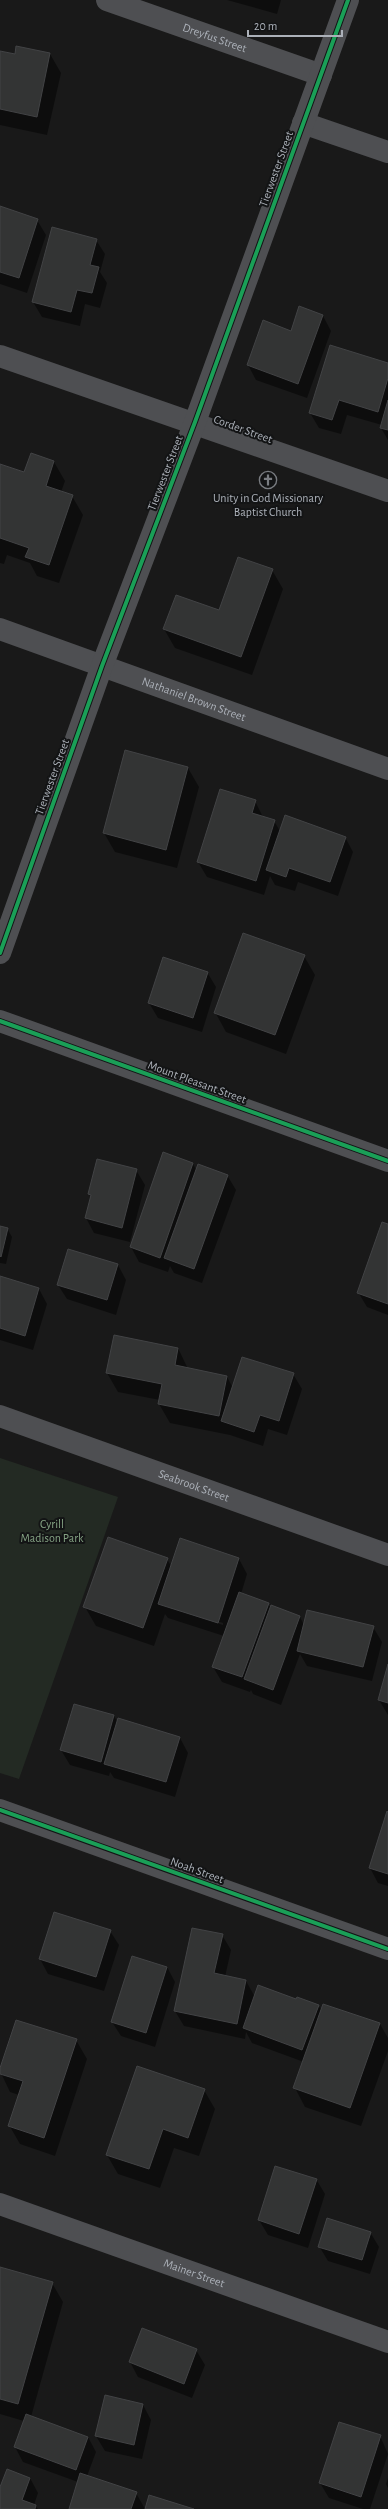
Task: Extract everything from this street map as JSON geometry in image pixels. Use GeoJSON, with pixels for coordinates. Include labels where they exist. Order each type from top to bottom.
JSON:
{"type":"FeatureCollection","features":[{"type":"Feature","properties":{"kind":"street","name":"Dreyfus Street"},"geometry":{"type":"LineString","coordinates":[[107,0],[321,75]]}},
{"type":"Feature","properties":{"kind":"street","name":"Tierwester Street"},"geometry":{"type":"LineString","coordinates":[[0,953],[102,666],[196,422],[348,0]]}},
{"type":"Feature","properties":{"kind":"street"},"geometry":{"type":"LineString","coordinates":[[303,124],[388,152]]}},
{"type":"Feature","properties":{"kind":"street","name":"Corder Street"},"geometry":{"type":"LineString","coordinates":[[0,356],[196,422],[388,491]]}},
{"type":"Feature","properties":{"kind":"street","name":"Nathaniel Brown Street"},"geometry":{"type":"LineString","coordinates":[[0,629],[388,769]]}},
{"type":"Feature","properties":{"kind":"street","name":"Mount Pleasant Street"},"geometry":{"type":"LineString","coordinates":[[0,1021],[388,1161]]}},
{"type":"Feature","properties":{"kind":"street","name":"Seabrook Street"},"geometry":{"type":"LineString","coordinates":[[0,1416],[388,1555]]}},
{"type":"Feature","properties":{"kind":"street","name":"Noah Street"},"geometry":{"type":"LineString","coordinates":[[0,1810],[388,1950]]}},
{"type":"Feature","properties":{"kind":"street","name":"Mainer Street"},"geometry":{"type":"LineString","coordinates":[[0,2204],[388,2342]]}},
{"type":"Feature","properties":{"kind":"green space","name":"Cyrill Madison Park"},"geometry":{"type":"Polygon","coordinates":[[[0,1458],[118,1497],[19,1779],[0,1773],[0,1458]]]}},
{"type":"Feature","properties":{"kind":"building"},"geometry":{"type":"Polygon","coordinates":[[[16,46],[50,53],[37,117],[0,109],[0,51],[15,54],[16,46]]]}},
{"type":"Feature","properties":{"kind":"building"},"geometry":{"type":"Polygon","coordinates":[[[0,206],[38,219],[19,278],[0,272],[0,206]]]}},
{"type":"Feature","properties":{"kind":"building"},"geometry":{"type":"Polygon","coordinates":[[[52,227],[97,239],[90,265],[99,267],[92,293],[77,290],[71,312],[32,302],[52,227]]]}},
{"type":"Feature","properties":{"kind":"building"},"geometry":{"type":"Polygon","coordinates":[[[299,306],[323,315],[298,384],[247,365],[263,320],[291,331],[299,306]]]}},
{"type":"Feature","properties":{"kind":"building"},"geometry":{"type":"Polygon","coordinates":[[[330,345],[388,363],[388,378],[378,412],[339,400],[332,420],[309,413],[330,345]]]}},
{"type":"Feature","properties":{"kind":"building"},"geometry":{"type":"Polygon","coordinates":[[[388,400],[388,430],[380,428],[388,400]]]}},
{"type":"Feature","properties":{"kind":"building"},"geometry":{"type":"Polygon","coordinates":[[[31,453],[54,461],[46,486],[73,495],[49,565],[25,557],[29,548],[0,538],[0,464],[24,472],[31,453]]]}},
{"type":"Feature","properties":{"kind":"building"},"geometry":{"type":"Polygon","coordinates":[[[238,557],[273,569],[241,657],[163,629],[176,595],[219,610],[238,557]]]}},
{"type":"Feature","properties":{"kind":"building"},"geometry":{"type":"Polygon","coordinates":[[[125,750],[188,767],[166,850],[103,833],[125,750]]]}},
{"type":"Feature","properties":{"kind":"building"},"geometry":{"type":"Polygon","coordinates":[[[220,789],[256,800],[252,813],[275,820],[256,881],[197,862],[220,789]]]}},
{"type":"Feature","properties":{"kind":"building"},"geometry":{"type":"Polygon","coordinates":[[[285,815],[346,837],[330,882],[289,868],[286,877],[266,870],[285,815]]]}},
{"type":"Feature","properties":{"kind":"building"},"geometry":{"type":"Polygon","coordinates":[[[243,933],[305,955],[275,1035],[214,1013],[243,933]]]}},
{"type":"Feature","properties":{"kind":"building"},"geometry":{"type":"Polygon","coordinates":[[[163,957],[208,972],[193,1018],[148,1003],[163,957]]]}},
{"type":"Feature","properties":{"kind":"building"},"geometry":{"type":"Polygon","coordinates":[[[163,1152],[193,1163],[160,1258],[130,1247],[163,1152]]]}},
{"type":"Feature","properties":{"kind":"building"},"geometry":{"type":"Polygon","coordinates":[[[97,1159],[137,1169],[122,1228],[85,1218],[91,1195],[88,1194],[97,1159]]]}},
{"type":"Feature","properties":{"kind":"building"},"geometry":{"type":"Polygon","coordinates":[[[198,1164],[228,1175],[194,1269],[164,1258],[198,1164]]]}},
{"type":"Feature","properties":{"kind":"building"},"geometry":{"type":"Polygon","coordinates":[[[382,1222],[388,1224],[388,1304],[357,1293],[382,1222]]]}},
{"type":"Feature","properties":{"kind":"building"},"geometry":{"type":"Polygon","coordinates":[[[0,1226],[8,1228],[1,1257],[0,1256],[0,1226]]]}},
{"type":"Feature","properties":{"kind":"building"},"geometry":{"type":"Polygon","coordinates":[[[68,1249],[118,1264],[107,1300],[57,1285],[68,1249]]]}},
{"type":"Feature","properties":{"kind":"building"},"geometry":{"type":"Polygon","coordinates":[[[0,1276],[39,1288],[25,1336],[0,1328],[0,1276]]]}},
{"type":"Feature","properties":{"kind":"building"},"geometry":{"type":"Polygon","coordinates":[[[114,1335],[178,1348],[175,1365],[227,1376],[219,1416],[158,1404],[162,1384],[106,1373],[114,1335]]]}},
{"type":"Feature","properties":{"kind":"building"},"geometry":{"type":"Polygon","coordinates":[[[242,1357],[294,1373],[279,1421],[260,1415],[254,1432],[221,1421],[242,1357]]]}},
{"type":"Feature","properties":{"kind":"building"},"geometry":{"type":"Polygon","coordinates":[[[108,1537],[168,1558],[143,1628],[83,1607],[108,1537]]]}},
{"type":"Feature","properties":{"kind":"building"},"geometry":{"type":"Polygon","coordinates":[[[180,1538],[239,1558],[218,1623],[158,1604],[180,1538]]]}},
{"type":"Feature","properties":{"kind":"building"},"geometry":{"type":"Polygon","coordinates":[[[239,1592],[269,1603],[242,1677],[212,1667],[239,1592]]]}},
{"type":"Feature","properties":{"kind":"building"},"geometry":{"type":"Polygon","coordinates":[[[271,1605],[300,1616],[273,1690],[244,1679],[271,1605]]]}},
{"type":"Feature","properties":{"kind":"building"},"geometry":{"type":"Polygon","coordinates":[[[307,1610],[374,1626],[363,1667],[297,1651],[307,1610]]]}},
{"type":"Feature","properties":{"kind":"building"},"geometry":{"type":"Polygon","coordinates":[[[388,1664],[388,1703],[378,1700],[388,1664]]]}},
{"type":"Feature","properties":{"kind":"building"},"geometry":{"type":"Polygon","coordinates":[[[74,1704],[114,1715],[101,1762],[60,1750],[74,1704]]]}},
{"type":"Feature","properties":{"kind":"building"},"geometry":{"type":"Polygon","coordinates":[[[118,1718],[180,1737],[166,1782],[104,1764],[118,1718]]]}},
{"type":"Feature","properties":{"kind":"building"},"geometry":{"type":"Polygon","coordinates":[[[387,1811],[388,1812],[388,1874],[369,1868],[387,1811]]]}},
{"type":"Feature","properties":{"kind":"building"},"geometry":{"type":"Polygon","coordinates":[[[54,1912],[111,1930],[96,1977],[39,1959],[54,1912]]]}},
{"type":"Feature","properties":{"kind":"building"},"geometry":{"type":"Polygon","coordinates":[[[192,1928],[223,1934],[214,1973],[246,1980],[237,2024],[174,2011],[192,1928]]]}},
{"type":"Feature","properties":{"kind":"building"},"geometry":{"type":"Polygon","coordinates":[[[132,1956],[167,1967],[146,2033],[111,2022],[132,1956]]]}},
{"type":"Feature","properties":{"kind":"building"},"geometry":{"type":"Polygon","coordinates":[[[258,1985],[296,1999],[297,1997],[319,2005],[302,2050],[243,2028],[258,1985]]]}},
{"type":"Feature","properties":{"kind":"building"},"geometry":{"type":"Polygon","coordinates":[[[323,2004],[380,2023],[350,2108],[293,2088],[323,2004]]]}},
{"type":"Feature","properties":{"kind":"building"},"geometry":{"type":"Polygon","coordinates":[[[16,2020],[77,2039],[44,2138],[8,2126],[23,2081],[0,2074],[0,2068],[16,2020]]]}},
{"type":"Feature","properties":{"kind":"building"},"geometry":{"type":"Polygon","coordinates":[[[137,2066],[205,2089],[188,2138],[163,2129],[149,2169],[106,2155],[137,2066]]]}},
{"type":"Feature","properties":{"kind":"building"},"geometry":{"type":"Polygon","coordinates":[[[275,2166],[317,2179],[299,2234],[258,2220],[275,2166]]]}},
{"type":"Feature","properties":{"kind":"building"},"geometry":{"type":"Polygon","coordinates":[[[327,2218],[371,2232],[362,2260],[318,2247],[327,2218]]]}},
{"type":"Feature","properties":{"kind":"building"},"geometry":{"type":"Polygon","coordinates":[[[0,2267],[53,2282],[18,2404],[0,2399],[0,2267]]]}},
{"type":"Feature","properties":{"kind":"building"},"geometry":{"type":"Polygon","coordinates":[[[142,2328],[197,2349],[184,2384],[129,2362],[142,2328]]]}},
{"type":"Feature","properties":{"kind":"building"},"geometry":{"type":"Polygon","coordinates":[[[105,2395],[143,2404],[134,2445],[95,2436],[105,2395]]]}},
{"type":"Feature","properties":{"kind":"building"},"geometry":{"type":"Polygon","coordinates":[[[26,2414],[88,2437],[76,2470],[14,2447],[26,2414]]]}},
{"type":"Feature","properties":{"kind":"building"},"geometry":{"type":"Polygon","coordinates":[[[339,2422],[381,2435],[361,2497],[319,2483],[339,2422]]]}},
{"type":"Feature","properties":{"kind":"building"},"geometry":{"type":"Polygon","coordinates":[[[7,2469],[30,2478],[22,2500],[36,2505],[35,2509],[0,2509],[0,2487],[7,2469]]]}},
{"type":"Feature","properties":{"kind":"building"},"geometry":{"type":"Polygon","coordinates":[[[80,2473],[137,2492],[131,2509],[69,2509],[80,2473]]]}},
{"type":"Feature","properties":{"kind":"building"},"geometry":{"type":"Polygon","coordinates":[[[149,2495],[194,2509],[145,2509],[149,2495]]]}},
{"type":"Feature","properties":{"kind":"cycle path"},"geometry":{"type":"LineString","coordinates":[[0,953],[102,666],[195,422],[348,0]]}},
{"type":"Feature","properties":{"kind":"cycle path"},"geometry":{"type":"LineString","coordinates":[[0,1021],[388,1161]]}},
{"type":"Feature","properties":{"kind":"cycle path"},"geometry":{"type":"LineString","coordinates":[[0,1810],[388,1949]]}},
{"type":"Feature","properties":{"kind":"place","name":"Unity in God Missionary Baptist Church"},"geometry":{"type":"Point","coordinates":[268,480]}}]}
